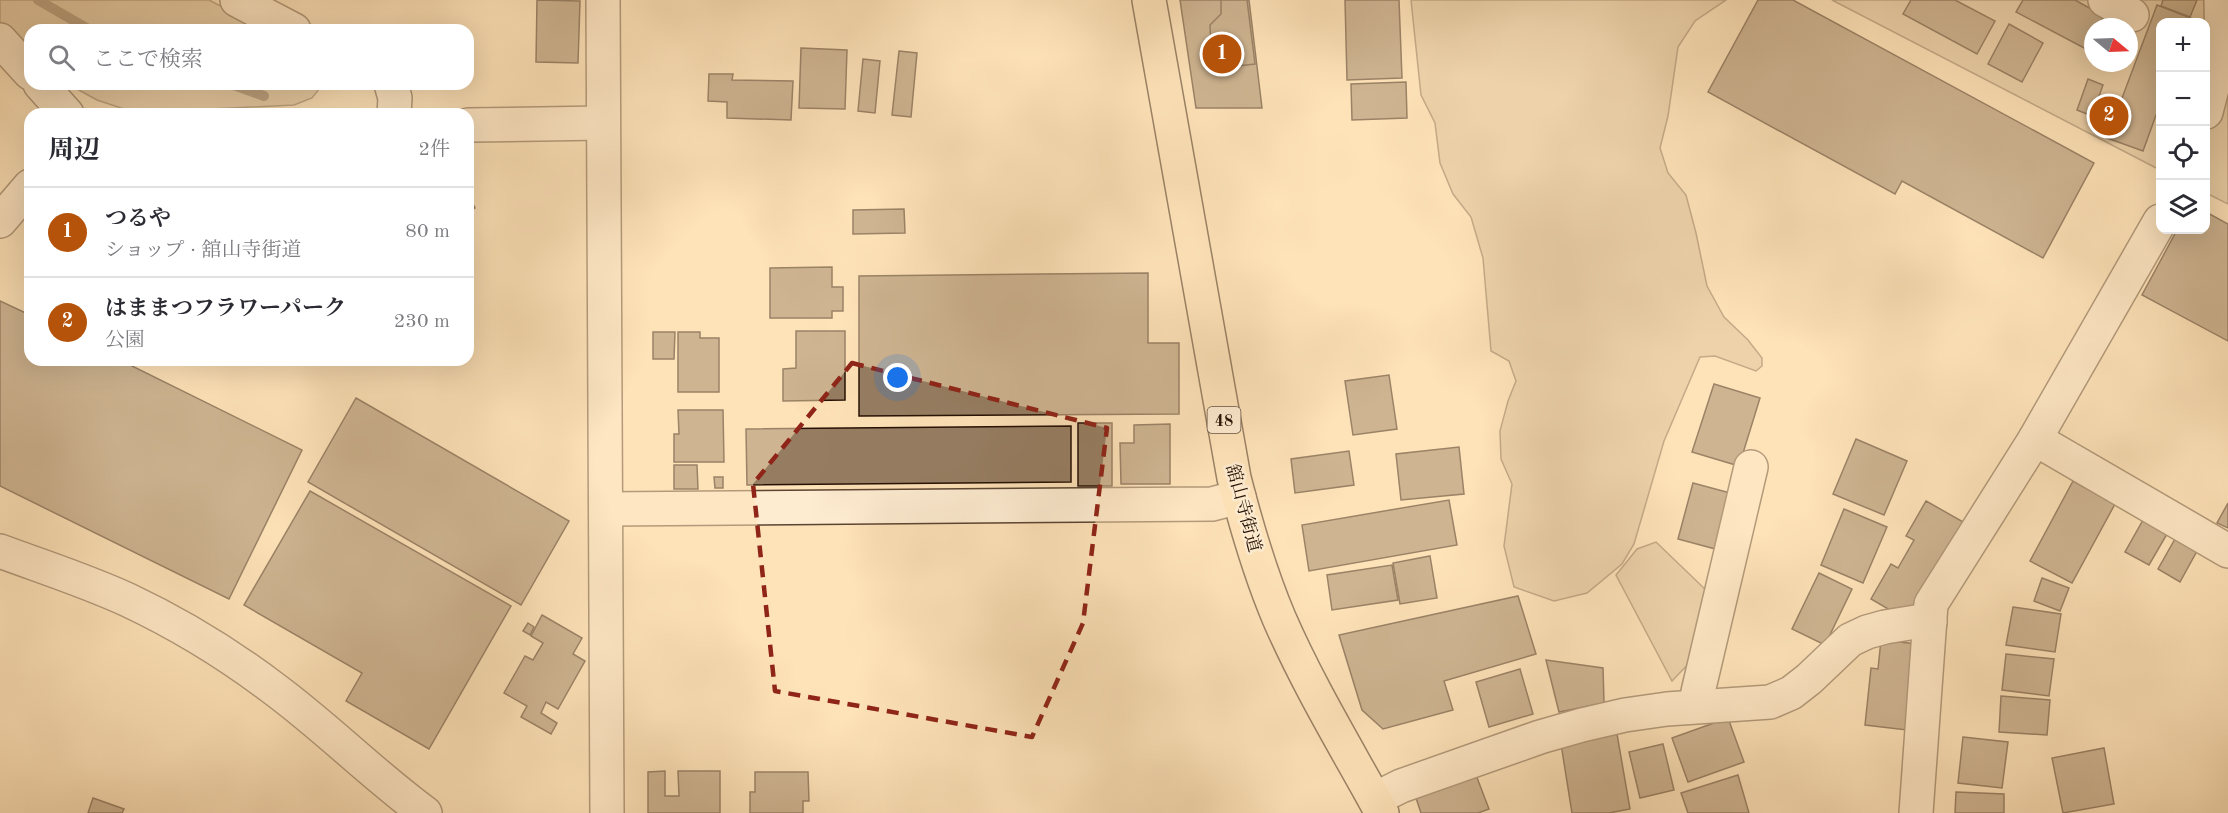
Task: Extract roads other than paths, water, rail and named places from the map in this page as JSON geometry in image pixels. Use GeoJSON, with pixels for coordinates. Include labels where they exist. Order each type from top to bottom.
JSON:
{"type":"FeatureCollection","features":[{"type":"Feature","properties":{"kind":"main road","name":"舘山寺街道"},"geometry":{"type":"LineString","coordinates":[[1149,0],[1239,497],[1258,562],[1279,617],[1300,661],[1378,806]]}},
{"type":"Feature","properties":{"kind":"street"},"geometry":{"type":"LineString","coordinates":[[237,0],[283,24]]}},
{"type":"Feature","properties":{"kind":"street"},"geometry":{"type":"LineString","coordinates":[[603,0],[607,813]]}},
{"type":"Feature","properties":{"kind":"street"},"geometry":{"type":"LineString","coordinates":[[2210,93],[2222,49],[2221,0]]}},
{"type":"Feature","properties":{"kind":"street"},"geometry":{"type":"LineString","coordinates":[[0,40],[24,66]]}},
{"type":"Feature","properties":{"kind":"street"},"geometry":{"type":"LineString","coordinates":[[45,90],[62,108]]}},
{"type":"Feature","properties":{"kind":"street"},"geometry":{"type":"LineString","coordinates":[[392,90],[394,108]]}},
{"type":"Feature","properties":{"kind":"street"},"geometry":{"type":"LineString","coordinates":[[474,125],[603,123]]}},
{"type":"Feature","properties":{"kind":"street"},"geometry":{"type":"LineString","coordinates":[[0,221],[24,193]]}},
{"type":"Feature","properties":{"kind":"street"},"geometry":{"type":"LineString","coordinates":[[1916,813],[1931,604],[2035,439],[2156,228]]}},
{"type":"Feature","properties":{"kind":"street"},"geometry":{"type":"LineString","coordinates":[[2035,439],[2228,551]]}},
{"type":"Feature","properties":{"kind":"street"},"geometry":{"type":"LineString","coordinates":[[1699,705],[1698,692],[1751,467]]}},
{"type":"Feature","properties":{"kind":"street"},"geometry":{"type":"LineString","coordinates":[[606,508],[1212,504],[1239,497]]}},
{"type":"Feature","properties":{"kind":"street"},"geometry":{"type":"LineString","coordinates":[[0,551],[129,601],[180,627],[228,656],[274,688],[425,813]]}},
{"type":"Feature","properties":{"kind":"street"},"geometry":{"type":"LineString","coordinates":[[1378,806],[1401,786],[1540,737],[1625,715],[1699,705],[1770,702],[1791,693],[1850,640],[1867,632],[1904,624],[1930,622]]}},
{"type":"Feature","properties":{"kind":"waterway"},"geometry":{"type":"LineString","coordinates":[[38,0],[80,24]]}},
{"type":"Feature","properties":{"kind":"waterway"},"geometry":{"type":"LineString","coordinates":[[248,90],[264,96]]}},
{"type":"Feature","properties":{"kind":"place","name":"つるや"},"geometry":{"type":"Point","coordinates":[1222,54]}},
{"type":"Feature","properties":{"kind":"place","name":"はままつフラワーパーク"},"geometry":{"type":"Point","coordinates":[2109,116]}}]}
